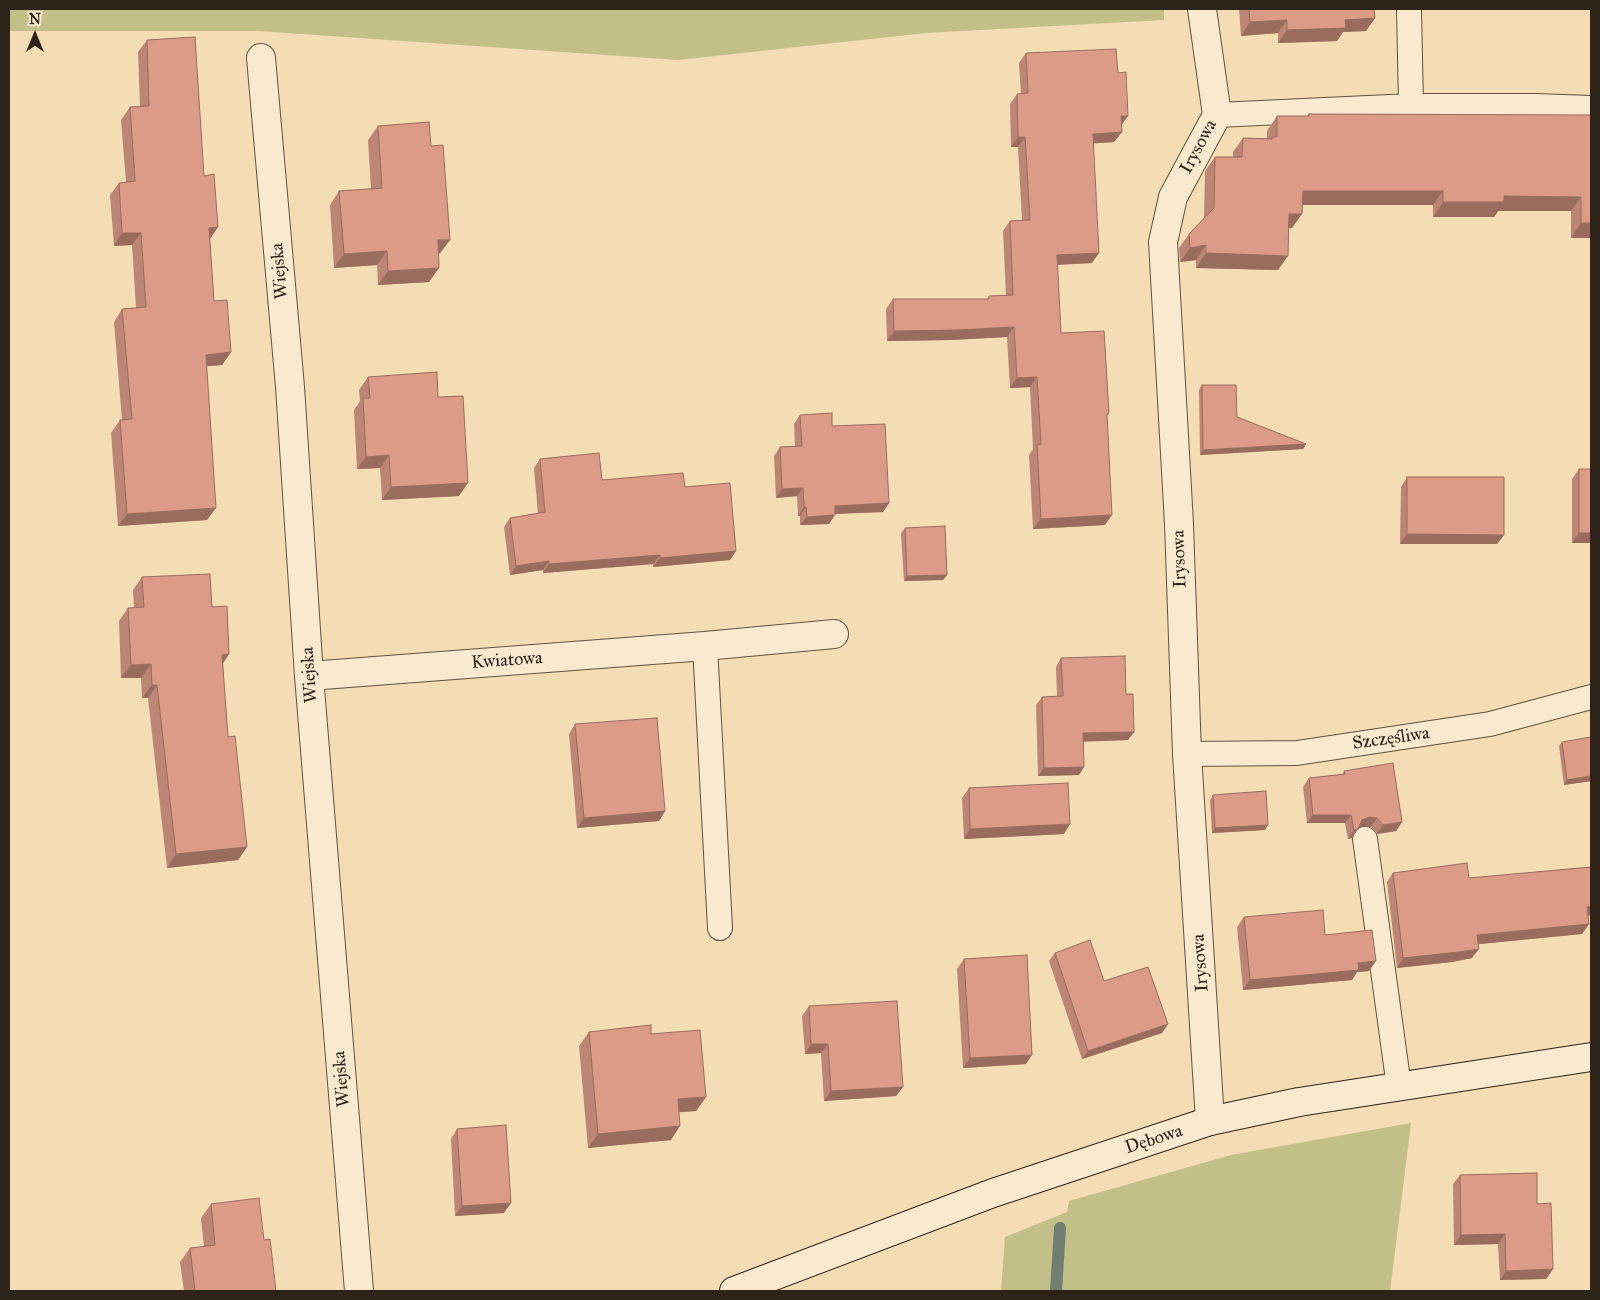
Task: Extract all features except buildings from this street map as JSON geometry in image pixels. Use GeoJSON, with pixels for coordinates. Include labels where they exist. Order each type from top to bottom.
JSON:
{"type":"FeatureCollection","features":[{"type":"Feature","properties":{"kind":"street","name":"Irysowa"},"geometry":{"type":"LineString","coordinates":[[1202,9],[1217,115],[1173,197],[1163,242],[1179,524],[1187,754],[1210,1121]]}},
{"type":"Feature","properties":{"kind":"street","name":"Wiejska"},"geometry":{"type":"LineString","coordinates":[[261,58],[290,388],[310,676],[359,1291]]}},
{"type":"Feature","properties":{"kind":"street","name":"Kwiatowa"},"geometry":{"type":"LineString","coordinates":[[310,676],[705,646],[834,634]]}},
{"type":"Feature","properties":{"kind":"street","name":"Dębowa"},"geometry":{"type":"LineString","coordinates":[[734,1291],[993,1193],[1210,1121],[1299,1102],[1591,1057]]}},
{"type":"Feature","properties":{"kind":"lane"},"geometry":{"type":"LineString","coordinates":[[1409,9],[1411,106]]}},
{"type":"Feature","properties":{"kind":"lane"},"geometry":{"type":"LineString","coordinates":[[1217,115],[1411,106],[1591,108]]}},
{"type":"Feature","properties":{"kind":"lane"},"geometry":{"type":"LineString","coordinates":[[705,646],[720,928]]}},
{"type":"Feature","properties":{"kind":"lane","name":"Szczęśliwa"},"geometry":{"type":"LineString","coordinates":[[1187,754],[1297,753],[1490,724],[1591,697]]}},
{"type":"Feature","properties":{"kind":"lane"},"geometry":{"type":"LineString","coordinates":[[1365,839],[1399,1087]]}},
{"type":"Feature","properties":{"kind":"shaded area"},"geometry":{"type":"Polygon","coordinates":[[[9,9],[1164,9],[1164,20],[926,33],[678,60],[258,31],[9,31],[9,9]]]}},
{"type":"Feature","properties":{"kind":"shaded area"},"geometry":{"type":"Polygon","coordinates":[[[1411,1123],[1390,1291],[1001,1291],[1005,1237],[1067,1212],[1069,1201],[1231,1155],[1411,1123]]]}},
{"type":"Feature","properties":{"kind":"waterway"},"geometry":{"type":"LineString","coordinates":[[1056,1291],[1060,1228]]}}]}
